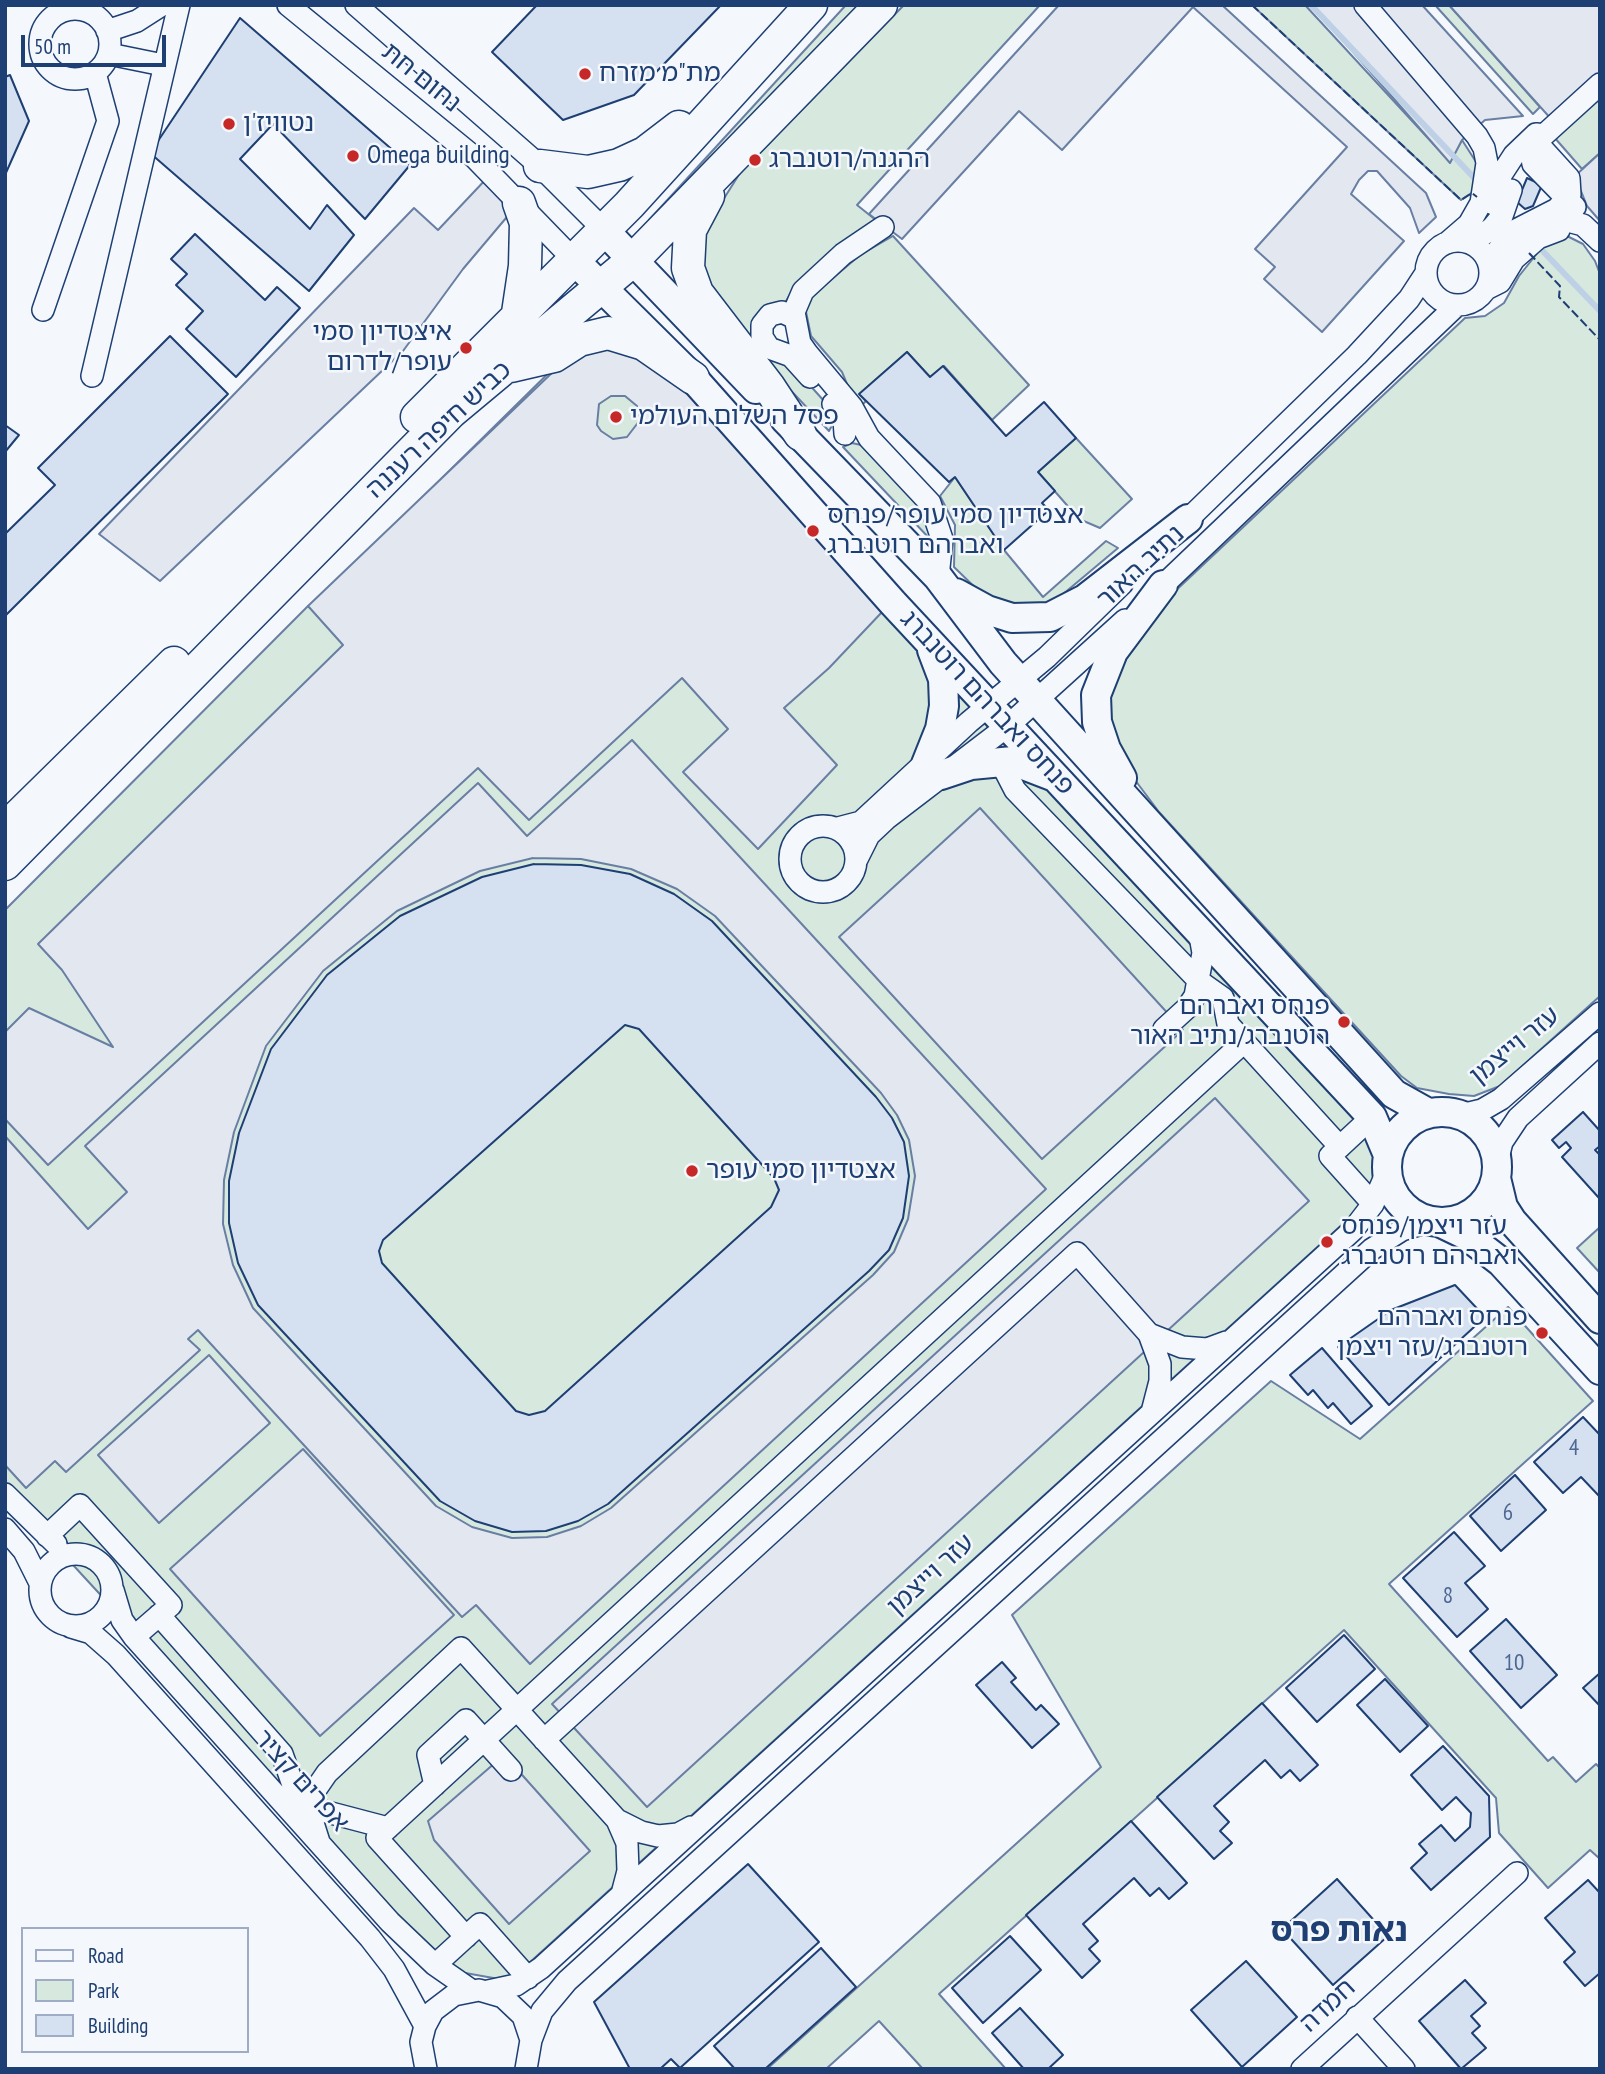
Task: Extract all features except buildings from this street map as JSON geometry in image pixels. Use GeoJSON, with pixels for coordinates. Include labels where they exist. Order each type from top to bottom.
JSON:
{"type":"FeatureCollection","features":[{"type":"Feature","properties":{"kind":"highway"},"geometry":{"type":"LineString","coordinates":[[540,166],[588,172],[619,165],[645,153],[676,130],[767,32],[797,5]]}},
{"type":"Feature","properties":{"kind":"highway","name":"כביש חיפה רעננה"},"geometry":{"type":"LineString","coordinates":[[5,829],[284,555],[518,313],[604,230],[811,5]]}},
{"type":"Feature","properties":{"kind":"highway","name":"כביש חיפה רעננה"},"geometry":{"type":"LineString","coordinates":[[5,864],[451,412],[602,289],[632,261],[881,5]]}},
{"type":"Feature","properties":{"kind":"highway"},"geometry":{"type":"LineString","coordinates":[[751,139],[700,206],[690,230],[688,268],[697,293],[710,313],[769,387],[809,445]]}},
{"type":"Feature","properties":{"kind":"highway"},"geometry":{"type":"LineString","coordinates":[[518,313],[525,266],[526,223],[519,203]]}},
{"type":"Feature","properties":{"kind":"highway"},"geometry":{"type":"LineString","coordinates":[[502,368],[554,356],[579,340],[608,333],[644,344],[693,378]]}},
{"type":"Feature","properties":{"kind":"main road","name":"פנחס ואברהם רוטנברג"},"geometry":{"type":"LineString","coordinates":[[604,230],[938,577],[1028,689],[1394,1094],[1428,1113]]}},
{"type":"Feature","properties":{"kind":"main road","name":"פנחס ואברהם רוטנברג"},"geometry":{"type":"LineString","coordinates":[[573,259],[693,378],[926,638],[1372,1117],[1387,1164]]}},
{"type":"Feature","properties":{"kind":"main road"},"geometry":{"type":"LineString","coordinates":[[938,577],[963,599],[987,610],[1012,618],[1050,617],[1085,599],[1188,519]]}},
{"type":"Feature","properties":{"kind":"main road"},"geometry":{"type":"LineString","coordinates":[[1162,835],[1121,777],[1106,749],[1097,722],[1096,695],[1113,652],[1163,585]]}},
{"type":"Feature","properties":{"kind":"main road"},"geometry":{"type":"LineString","coordinates":[[926,638],[943,679],[944,706],[934,769],[1000,761],[1027,765],[1056,778]]}},
{"type":"Feature","properties":{"kind":"main road"},"geometry":{"type":"LineString","coordinates":[[1600,1319],[1512,1221],[1503,1207],[1492,1145],[1483,1130],[1461,1115],[1444,1111],[1428,1113],[1405,1125],[1394,1139],[1387,1164],[1391,1189],[1401,1203],[1415,1214],[1466,1235],[1494,1256],[1600,1370]]}},
{"type":"Feature","properties":{"kind":"main road"},"geometry":{"type":"LineString","coordinates":[[1435,1221],[1456,1220],[1472,1213],[1485,1201],[1496,1170]]}},
{"type":"Feature","properties":{"kind":"street"},"geometry":{"type":"LineString","coordinates":[[107,31],[137,21],[162,5]]}},
{"type":"Feature","properties":{"kind":"street"},"geometry":{"type":"LineString","coordinates":[[92,376],[179,5]]}},
{"type":"Feature","properties":{"kind":"street","name":"נחום חת"},"geometry":{"type":"LineString","coordinates":[[288,5],[474,158],[573,259]]}},
{"type":"Feature","properties":{"kind":"street","name":"נחום חת"},"geometry":{"type":"LineString","coordinates":[[356,5],[540,166],[604,230]]}},
{"type":"Feature","properties":{"kind":"street"},"geometry":{"type":"LineString","coordinates":[[1365,5],[1477,136],[1484,148],[1487,163],[1481,203],[1469,223],[1447,243]]}},
{"type":"Feature","properties":{"kind":"street"},"geometry":{"type":"LineString","coordinates":[[81,10],[92,14],[107,31],[109,54],[95,73],[73,80],[52,71],[40,52],[43,29],[59,13],[81,10]]}},
{"type":"Feature","properties":{"kind":"street"},"geometry":{"type":"LineString","coordinates":[[109,54],[163,65]]}},
{"type":"Feature","properties":{"kind":"street"},"geometry":{"type":"LineString","coordinates":[[43,310],[108,121],[95,73]]}},
{"type":"Feature","properties":{"kind":"street"},"geometry":{"type":"LineString","coordinates":[[1538,144],[1600,84]]}},
{"type":"Feature","properties":{"kind":"street"},"geometry":{"type":"LineString","coordinates":[[1536,134],[1538,144],[1569,178],[1562,204],[1524,224],[1505,241],[1494,255],[1491,280],[1474,301],[1457,305],[1438,299],[1431,292],[1426,273],[1432,253],[1469,231],[1490,210],[1508,162],[1536,134]]}},
{"type":"Feature","properties":{"kind":"street"},"geometry":{"type":"LineString","coordinates":[[1562,204],[1594,236]]}},
{"type":"Feature","properties":{"kind":"street"},"geometry":{"type":"LineString","coordinates":[[852,428],[852,407],[800,343],[795,304],[803,291],[843,254],[883,228]]}},
{"type":"Feature","properties":{"kind":"street"},"geometry":{"type":"LineString","coordinates":[[1486,289],[1500,282],[1514,259],[1538,238],[1561,230],[1594,236]]}},
{"type":"Feature","properties":{"kind":"street"},"geometry":{"type":"LineString","coordinates":[[1447,243],[1464,241],[1479,249],[1490,272],[1486,289]]}},
{"type":"Feature","properties":{"kind":"street","name":"נתיב האור"},"geometry":{"type":"LineString","coordinates":[[857,859],[869,835],[934,769],[969,722],[1000,716],[1028,689],[1188,519],[1357,355],[1409,299],[1426,273]]}},
{"type":"Feature","properties":{"kind":"street","name":"נתיב האור"},"geometry":{"type":"LineString","coordinates":[[1028,689],[1065,677],[1457,305]]}},
{"type":"Feature","properties":{"kind":"street"},"geometry":{"type":"LineString","coordinates":[[795,318],[782,312],[770,315],[762,325],[762,337],[769,348],[791,356],[852,428],[930,503],[942,539],[938,577]]}},
{"type":"Feature","properties":{"kind":"street"},"geometry":{"type":"LineString","coordinates":[[809,445],[852,428]]}},
{"type":"Feature","properties":{"kind":"street"},"geometry":{"type":"LineString","coordinates":[[1000,761],[1015,790],[1199,981],[1223,998],[1228,1024],[1340,1147]]}},
{"type":"Feature","properties":{"kind":"street","name":"נתיב האור"},"geometry":{"type":"LineString","coordinates":[[838,828],[860,822],[934,769]]}},
{"type":"Feature","properties":{"kind":"street"},"geometry":{"type":"LineString","coordinates":[[821,825],[838,828],[854,845],[857,859],[849,881],[833,891],[810,890],[796,878],[790,856],[800,835],[821,825]]}},
{"type":"Feature","properties":{"kind":"street"},"geometry":{"type":"LineString","coordinates":[[1164,1029],[1187,1008],[1195,996],[1203,953],[1199,930]]}},
{"type":"Feature","properties":{"kind":"street"},"geometry":{"type":"LineString","coordinates":[[1187,1008],[1202,1001],[1223,998],[1272,1008]]}},
{"type":"Feature","properties":{"kind":"street","name":"עזר וייצמן"},"geometry":{"type":"LineString","coordinates":[[1461,1115],[1487,1108],[1502,1099],[1600,1013]]}},
{"type":"Feature","properties":{"kind":"street"},"geometry":{"type":"LineString","coordinates":[[484,1740],[1244,1042]]}},
{"type":"Feature","properties":{"kind":"street","name":"עזר וייצמן"},"geometry":{"type":"LineString","coordinates":[[1496,1170],[1502,1142],[1518,1118],[1600,1043]]}},
{"type":"Feature","properties":{"kind":"street"},"geometry":{"type":"LineString","coordinates":[[1372,1117],[1330,1156],[1373,1204]]}},
{"type":"Feature","properties":{"kind":"street","name":"עזר וייצמן"},"geometry":{"type":"LineString","coordinates":[[425,2026],[439,2004],[454,1995],[505,1989],[528,1978],[622,1894],[1353,1230],[1373,1204],[1387,1164]]}},
{"type":"Feature","properties":{"kind":"street"},"geometry":{"type":"LineString","coordinates":[[530,2059],[545,2006],[577,1972],[1372,1249],[1402,1230],[1435,1221]]}},
{"type":"Feature","properties":{"kind":"street"},"geometry":{"type":"LineString","coordinates":[[544,1740],[1077,1253],[1149,1335],[1160,1363],[1160,1381],[1152,1413]]}},
{"type":"Feature","properties":{"kind":"street"},"geometry":{"type":"LineString","coordinates":[[1149,1335],[1182,1347],[1207,1349],[1232,1340]]}},
{"type":"Feature","properties":{"kind":"street"},"geometry":{"type":"LineString","coordinates":[[5,1494],[68,1555]]}},
{"type":"Feature","properties":{"kind":"street"},"geometry":{"type":"LineString","coordinates":[[47,1536],[80,1505],[171,1605],[134,1637]]}},
{"type":"Feature","properties":{"kind":"street"},"geometry":{"type":"LineString","coordinates":[[5,1529],[24,1551],[40,1583]]}},
{"type":"Feature","properties":{"kind":"street"},"geometry":{"type":"LineString","coordinates":[[81,1554],[99,1562],[111,1578],[111,1603],[95,1622],[71,1627],[48,1614],[40,1596],[40,1583],[45,1571],[57,1559],[68,1555],[81,1554]]}},
{"type":"Feature","properties":{"kind":"street","name":"אפרים קציר"},"geometry":{"type":"LineString","coordinates":[[113,1590],[122,1620],[134,1637],[390,1922],[435,1965],[479,1991],[503,1997],[517,2008],[527,2023],[530,2059]]}},
{"type":"Feature","properties":{"kind":"street"},"geometry":{"type":"LineString","coordinates":[[159,1615],[282,1754],[293,1785],[312,1808],[388,1828]]}},
{"type":"Feature","properties":{"kind":"street","name":"אפרים קציר"},"geometry":{"type":"LineString","coordinates":[[71,1627],[91,1633],[116,1655],[370,1938],[394,1969],[425,2026]]}},
{"type":"Feature","properties":{"kind":"street"},"geometry":{"type":"LineString","coordinates":[[319,1842],[312,1808],[316,1789],[327,1773],[461,1648],[617,1821],[627,1843],[628,1871],[622,1894]]}},
{"type":"Feature","properties":{"kind":"street"},"geometry":{"type":"LineString","coordinates":[[466,1937],[377,1838],[435,1785],[428,1755],[466,1720],[511,1770]]}},
{"type":"Feature","properties":{"kind":"street"},"geometry":{"type":"LineString","coordinates":[[262,1779],[276,1784],[293,1785],[307,1783],[327,1773]]}},
{"type":"Feature","properties":{"kind":"street"},"geometry":{"type":"LineString","coordinates":[[617,1821],[658,1836],[678,1834],[701,1822]]}},
{"type":"Feature","properties":{"kind":"street","name":"חמדה"},"geometry":{"type":"LineString","coordinates":[[1302,2069],[1517,1873]]}},
{"type":"Feature","properties":{"kind":"street"},"geometry":{"type":"LineString","coordinates":[[435,1965],[480,1924],[528,1978]]}},
{"type":"Feature","properties":{"kind":"street"},"geometry":{"type":"LineString","coordinates":[[1357,2017],[1404,2069]]}},
{"type":"Feature","properties":{"kind":"street"},"geometry":{"type":"LineString","coordinates":[[425,2026],[421,2051],[426,2069]]}},
{"type":"Feature","properties":{"kind":"green space"},"geometry":{"type":"Polygon","coordinates":[[[846,5],[863,5],[654,225],[649,220],[846,5]]]}},
{"type":"Feature","properties":{"kind":"green space"},"geometry":{"type":"Polygon","coordinates":[[[904,5],[1040,5],[857,205],[877,221],[794,288],[783,306],[754,323],[833,411],[836,418],[829,431],[763,361],[703,286],[694,246],[740,173],[904,5]]]}},
{"type":"Feature","properties":{"kind":"green space"},"geometry":{"type":"Polygon","coordinates":[[[1252,5],[1305,5],[1450,162],[1462,140],[1478,165],[1479,188],[1461,200],[1252,5]]]}},
{"type":"Feature","properties":{"kind":"green space"},"geometry":{"type":"Polygon","coordinates":[[[1435,5],[1449,5],[1540,107],[1533,114],[1435,5]]]}},
{"type":"Feature","properties":{"kind":"green space"},"geometry":{"type":"Polygon","coordinates":[[[1600,95],[1600,153],[1582,169],[1554,137],[1600,95]]]}},
{"type":"Feature","properties":{"kind":"green space"},"geometry":{"type":"Polygon","coordinates":[[[893,236],[1029,385],[992,420],[944,366],[930,377],[907,352],[860,394],[866,401],[862,405],[852,396],[842,372],[811,336],[805,307],[812,296],[860,255],[893,236]]]}},
{"type":"Feature","properties":{"kind":"green space"},"geometry":{"type":"Polygon","coordinates":[[[1567,236],[1583,244],[1600,274],[1600,996],[1500,1086],[1474,1096],[1449,1094],[1417,1088],[1401,1076],[1159,812],[1129,772],[1111,737],[1108,703],[1114,671],[1170,596],[1465,318],[1485,316],[1504,303],[1519,276],[1543,246],[1567,236]]]}},
{"type":"Feature","properties":{"kind":"green space","name":"אצטדיון סמי עופר"},"geometry":{"type":"Polygon","coordinates":[[[630,339],[1372,1135],[1380,1157],[1377,1184],[1357,1211],[517,1974],[499,1979],[454,1971],[429,1952],[5,1491],[5,910],[308,606],[310,608],[576,346],[630,339]]]}},
{"type":"Feature","properties":{"kind":"green space"},"geometry":{"type":"Polygon","coordinates":[[[1076,438],[1132,499],[1100,528],[1079,519],[1038,472],[1076,438]]]}},
{"type":"Feature","properties":{"kind":"green space"},"geometry":{"type":"Polygon","coordinates":[[[852,443],[861,445],[923,505],[930,526],[930,539],[843,447],[852,443]]]}},
{"type":"Feature","properties":{"kind":"green space"},"geometry":{"type":"Polygon","coordinates":[[[955,477],[1004,550],[1043,597],[1106,541],[1118,548],[1056,600],[1017,612],[988,600],[954,567],[955,525],[940,496],[955,477]]]}},
{"type":"Feature","properties":{"kind":"green space"},"geometry":{"type":"Polygon","coordinates":[[[1600,1227],[1600,1273],[1577,1248],[1600,1227]]]}},
{"type":"Feature","properties":{"kind":"green space"},"geometry":{"type":"Polygon","coordinates":[[[1508,1307],[1593,1401],[1389,1584],[1548,1761],[1553,1757],[1576,1782],[1596,1764],[1600,1768],[1600,1859],[1590,1850],[1548,1888],[1499,1833],[1496,1798],[1344,1630],[939,1994],[1006,2069],[923,2069],[879,2021],[826,2069],[767,2069],[1101,1767],[1012,1615],[1271,1381],[1360,1439],[1508,1307]]]}},
{"type":"Feature","properties":{"kind":"shaded area"},"geometry":{"type":"Polygon","coordinates":[[[1059,5],[1222,5],[1426,193],[1436,217],[1419,233],[1410,208],[1377,171],[1368,171],[1359,180],[1351,194],[1404,241],[1322,332],[1264,279],[1275,267],[1255,249],[1347,147],[1193,7],[1062,150],[1019,111],[902,239],[869,214],[1059,5]]]}},
{"type":"Feature","properties":{"kind":"shaded area"},"geometry":{"type":"Polygon","coordinates":[[[1312,5],[1422,5],[1523,116],[1485,120],[1462,140],[1450,163],[1312,5]]]}},
{"type":"Feature","properties":{"kind":"shaded area"},"geometry":{"type":"Polygon","coordinates":[[[1449,5],[1600,5],[1600,95],[1561,130],[1449,5]]]}},
{"type":"Feature","properties":{"kind":"shaded area"},"geometry":{"type":"Polygon","coordinates":[[[1600,153],[1600,221],[1587,206],[1575,176],[1600,153]]]}},
{"type":"Feature","properties":{"kind":"shaded area"},"geometry":{"type":"Polygon","coordinates":[[[488,177],[517,205],[463,269],[403,351],[160,581],[99,534],[414,208],[438,230],[488,177]]]}},
{"type":"Feature","properties":{"kind":"shaded area"},"geometry":{"type":"Polygon","coordinates":[[[629,343],[684,380],[883,611],[829,668],[784,708],[837,765],[758,849],[683,772],[728,729],[682,678],[529,820],[478,768],[48,1165],[5,1119],[5,1032],[29,1008],[113,1047],[62,970],[38,944],[343,645],[308,606],[578,348],[629,343]],[[611,396],[599,404],[597,425],[613,439],[627,437],[640,420],[637,406],[625,396],[611,396]]]}},
{"type":"Feature","properties":{"kind":"shaded area"},"geometry":{"type":"Polygon","coordinates":[[[632,740],[1046,1189],[530,1664],[476,1605],[462,1617],[198,1330],[188,1339],[200,1350],[66,1472],[55,1461],[26,1488],[5,1465],[5,1136],[88,1229],[127,1192],[85,1146],[478,783],[527,836],[632,740]],[[533,858],[480,871],[397,911],[323,971],[266,1046],[234,1132],[224,1180],[223,1224],[233,1265],[253,1308],[436,1506],[472,1527],[512,1538],[547,1537],[581,1526],[611,1508],[873,1275],[894,1252],[908,1219],[915,1176],[909,1140],[897,1115],[881,1093],[715,916],[677,889],[631,869],[581,859],[533,858]]]}},
{"type":"Feature","properties":{"kind":"shaded area"},"geometry":{"type":"Polygon","coordinates":[[[980,808],[1183,1030],[1042,1159],[839,937],[980,808]]]}},
{"type":"Feature","properties":{"kind":"shaded area"},"geometry":{"type":"Polygon","coordinates":[[[1215,1098],[1309,1201],[647,1807],[552,1704],[1215,1098]]]}},
{"type":"Feature","properties":{"kind":"shaded area"},"geometry":{"type":"Polygon","coordinates":[[[209,1355],[270,1423],[159,1523],[98,1455],[209,1355]]]}},
{"type":"Feature","properties":{"kind":"shaded area"},"geometry":{"type":"Polygon","coordinates":[[[303,1449],[454,1615],[320,1736],[170,1569],[303,1449]]]}},
{"type":"Feature","properties":{"kind":"shaded area"},"geometry":{"type":"Polygon","coordinates":[[[496,1762],[515,1767],[590,1851],[509,1924],[434,1840],[428,1821],[496,1762]]]}},
{"type":"Feature","properties":{"kind":"waterway"},"geometry":{"type":"LineString","coordinates":[[1311,5],[1478,182]]}},
{"type":"Feature","properties":{"kind":"waterway"},"geometry":{"type":"LineString","coordinates":[[1536,244],[1600,311]]}},
{"type":"Feature","properties":{"kind":"fence"},"geometry":{"type":"LineString","coordinates":[[1252,5],[1461,200],[1472,193],[1477,197]]}},
{"type":"Feature","properties":{"kind":"fence"},"geometry":{"type":"LineString","coordinates":[[1529,253],[1560,286],[1559,297],[1600,340]]}},
{"type":"Feature","properties":{"kind":"place","name":"מת\"מ מזרח"},"geometry":{"type":"Point","coordinates":[585,74]}},
{"type":"Feature","properties":{"kind":"place","name":"נטוויז'ן"},"geometry":{"type":"Point","coordinates":[229,124]}},
{"type":"Feature","properties":{"kind":"place","name":"Omega building"},"geometry":{"type":"Point","coordinates":[353,156]}},
{"type":"Feature","properties":{"kind":"place","name":"ההגנה/רוטנברג"},"geometry":{"type":"Point","coordinates":[755,160]}},
{"type":"Feature","properties":{"kind":"place","name":"איצטדיון סמי עופר/לדרום"},"geometry":{"type":"Point","coordinates":[466,348]}},
{"type":"Feature","properties":{"kind":"place","name":"פסל השלום העולמי"},"geometry":{"type":"Point","coordinates":[616,417]}},
{"type":"Feature","properties":{"kind":"place","name":"אצטדיון סמי עופר/פנחס ואברהם רוטנברג"},"geometry":{"type":"Point","coordinates":[813,531]}},
{"type":"Feature","properties":{"kind":"place","name":"פנחס ואברהם רוטנברג/נתיב האור"},"geometry":{"type":"Point","coordinates":[1344,1022]}},
{"type":"Feature","properties":{"kind":"place","name":"אצטדיון סמי עופר"},"geometry":{"type":"Point","coordinates":[692,1171]}},
{"type":"Feature","properties":{"kind":"place","name":"עזר ויצמן/פנחס ואברהם רוטנברג"},"geometry":{"type":"Point","coordinates":[1327,1242]}},
{"type":"Feature","properties":{"kind":"place","name":"פנחס ואברהם רוטנברג/עזר ויצמן"},"geometry":{"type":"Point","coordinates":[1542,1333]}},
{"type":"Feature","properties":{"kind":"district","name":"נאות פרס"},"geometry":{"type":"Point","coordinates":[1339,1932]}}]}
